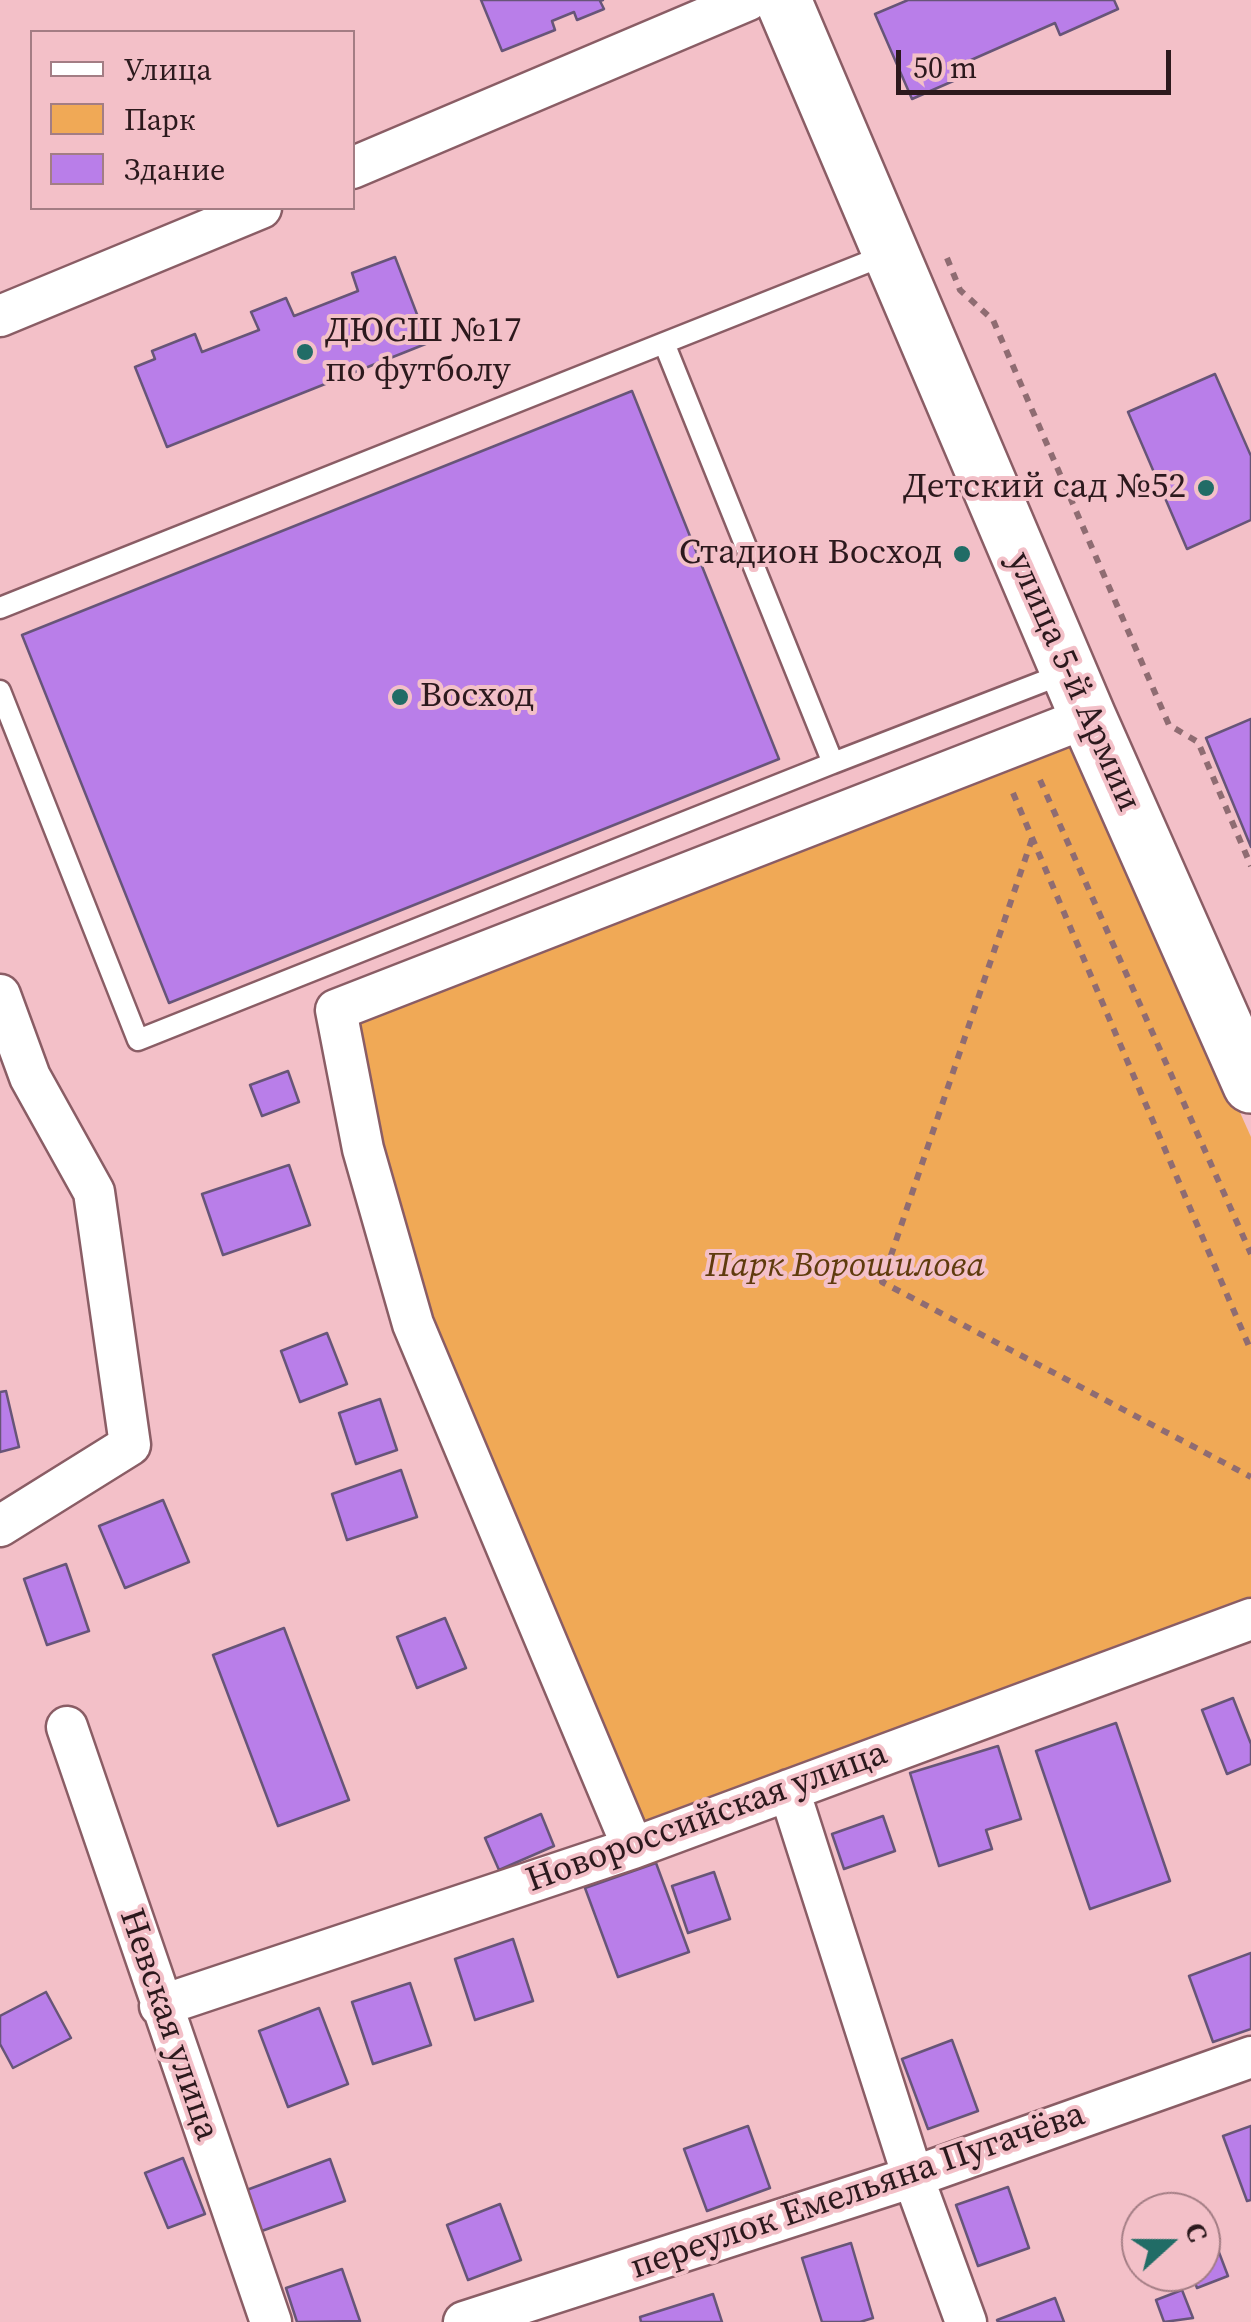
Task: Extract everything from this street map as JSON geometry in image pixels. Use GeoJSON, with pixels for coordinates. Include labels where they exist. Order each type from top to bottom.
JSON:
{"type":"FeatureCollection","features":[{"type":"Feature","properties":{"kind":"main road","name":"улица 5-й Армии"},"geometry":{"type":"LineString","coordinates":[[783,0],[1078,695],[1251,1086]]}},
{"type":"Feature","properties":{"kind":"street"},"geometry":{"type":"LineString","coordinates":[[355,167],[748,0]]}},
{"type":"Feature","properties":{"kind":"street"},"geometry":{"type":"LineString","coordinates":[[0,316],[255,210]]}},
{"type":"Feature","properties":{"kind":"street"},"geometry":{"type":"LineString","coordinates":[[633,1848],[413,1324],[363,1149],[336,1010],[1078,695]]}},
{"type":"Feature","properties":{"kind":"street"},"geometry":{"type":"LineString","coordinates":[[0,995],[30,1077],[94,1192],[130,1445],[0,1526]]}},
{"type":"Feature","properties":{"kind":"street","name":"Новороссийская улица"},"geometry":{"type":"LineString","coordinates":[[160,2006],[633,1848],[1251,1620]]}},
{"type":"Feature","properties":{"kind":"street","name":"Невская улица"},"geometry":{"type":"LineString","coordinates":[[67,1728],[270,2322]]}},
{"type":"Feature","properties":{"kind":"street"},"geometry":{"type":"LineString","coordinates":[[789,1790],[912,2176],[966,2322]]}},
{"type":"Feature","properties":{"kind":"street","name":"переулок Емельяна Пугачёва"},"geometry":{"type":"LineString","coordinates":[[464,2322],[912,2176],[1251,2057]]}},
{"type":"Feature","properties":{"kind":"lane"},"geometry":{"type":"LineString","coordinates":[[0,608],[890,253]]}},
{"type":"Feature","properties":{"kind":"lane"},"geometry":{"type":"LineString","coordinates":[[664,343],[833,763]]}},
{"type":"Feature","properties":{"kind":"lane"},"geometry":{"type":"LineString","coordinates":[[0,691],[138,1040],[833,763],[1078,695]]}},
{"type":"Feature","properties":{"kind":"path"},"geometry":{"type":"LineString","coordinates":[[945,254],[960,290],[993,320],[1169,726],[1198,742],[1251,866]]}},
{"type":"Feature","properties":{"kind":"path"},"geometry":{"type":"LineString","coordinates":[[1040,780],[1251,1254]]}},
{"type":"Feature","properties":{"kind":"path"},"geometry":{"type":"LineString","coordinates":[[1012,794],[1251,1351]]}},
{"type":"Feature","properties":{"kind":"path"},"geometry":{"type":"LineString","coordinates":[[1032,839],[882,1282],[1251,1477]]}},
{"type":"Feature","properties":{"kind":"green space","name":"Парк Ворошилова"},"geometry":{"type":"Polygon","coordinates":[[[1075,744],[1251,1137],[1251,1602],[638,1826],[429,1323],[352,1020],[1075,744]]]}},
{"type":"Feature","properties":{"kind":"building"},"geometry":{"type":"Polygon","coordinates":[[[481,0],[603,0],[600,1],[604,9],[577,20],[574,12],[552,21],[555,30],[502,51],[481,0]]]}},
{"type":"Feature","properties":{"kind":"building"},"geometry":{"type":"Polygon","coordinates":[[[908,0],[1114,0],[1118,9],[1060,35],[1055,23],[962,64],[967,75],[912,99],[875,14],[908,0]]]}},
{"type":"Feature","properties":{"kind":"building","name":"ДЮСШ №17 по футболу"},"geometry":{"type":"Polygon","coordinates":[[[395,257],[428,343],[167,447],[135,367],[155,359],[152,351],[195,334],[202,352],[259,330],[251,312],[286,298],[294,316],[358,291],[352,273],[395,257]]]}},
{"type":"Feature","properties":{"kind":"building","name":"Детский сад №52"},"geometry":{"type":"Polygon","coordinates":[[[1215,374],[1251,456],[1251,520],[1187,549],[1128,412],[1215,374]]]}},
{"type":"Feature","properties":{"kind":"building","name":"Восход"},"geometry":{"type":"Polygon","coordinates":[[[632,391],[779,759],[169,1003],[22,635],[632,391]]]}},
{"type":"Feature","properties":{"kind":"building"},"geometry":{"type":"Polygon","coordinates":[[[1251,719],[1251,847],[1206,738],[1251,719]]]}},
{"type":"Feature","properties":{"kind":"building"},"geometry":{"type":"Polygon","coordinates":[[[288,1071],[299,1102],[262,1116],[250,1085],[288,1071]]]}},
{"type":"Feature","properties":{"kind":"building"},"geometry":{"type":"Polygon","coordinates":[[[289,1165],[310,1225],[223,1255],[202,1194],[289,1165]]]}},
{"type":"Feature","properties":{"kind":"building"},"geometry":{"type":"Polygon","coordinates":[[[327,1333],[347,1384],[300,1402],[281,1351],[327,1333]]]}},
{"type":"Feature","properties":{"kind":"building"},"geometry":{"type":"Polygon","coordinates":[[[6,1391],[19,1447],[0,1452],[0,1392],[6,1391]]]}},
{"type":"Feature","properties":{"kind":"building"},"geometry":{"type":"Polygon","coordinates":[[[380,1399],[397,1450],[356,1464],[339,1413],[380,1399]]]}},
{"type":"Feature","properties":{"kind":"building"},"geometry":{"type":"Polygon","coordinates":[[[401,1470],[417,1517],[347,1540],[332,1494],[401,1470]]]}},
{"type":"Feature","properties":{"kind":"building"},"geometry":{"type":"Polygon","coordinates":[[[163,1500],[189,1562],[125,1588],[99,1526],[163,1500]]]}},
{"type":"Feature","properties":{"kind":"building"},"geometry":{"type":"Polygon","coordinates":[[[66,1564],[89,1631],[47,1645],[24,1579],[66,1564]]]}},
{"type":"Feature","properties":{"kind":"building"},"geometry":{"type":"Polygon","coordinates":[[[445,1618],[466,1668],[417,1688],[397,1637],[445,1618]]]}},
{"type":"Feature","properties":{"kind":"building"},"geometry":{"type":"Polygon","coordinates":[[[284,1628],[349,1800],[278,1826],[213,1655],[284,1628]]]}},
{"type":"Feature","properties":{"kind":"building"},"geometry":{"type":"Polygon","coordinates":[[[1233,1698],[1251,1744],[1251,1764],[1227,1774],[1202,1710],[1233,1698]]]}},
{"type":"Feature","properties":{"kind":"building"},"geometry":{"type":"Polygon","coordinates":[[[1116,1723],[1170,1881],[1090,1909],[1036,1751],[1116,1723]]]}},
{"type":"Feature","properties":{"kind":"building"},"geometry":{"type":"Polygon","coordinates":[[[998,1746],[1021,1819],[986,1830],[992,1849],[939,1866],[910,1773],[998,1746]]]}},
{"type":"Feature","properties":{"kind":"building"},"geometry":{"type":"Polygon","coordinates":[[[541,1814],[554,1846],[499,1870],[485,1838],[541,1814]]]}},
{"type":"Feature","properties":{"kind":"building"},"geometry":{"type":"Polygon","coordinates":[[[883,1816],[895,1851],[844,1869],[832,1834],[883,1816]]]}},
{"type":"Feature","properties":{"kind":"building"},"geometry":{"type":"Polygon","coordinates":[[[656,1863],[689,1952],[618,1977],[585,1888],[656,1863]]]}},
{"type":"Feature","properties":{"kind":"building"},"geometry":{"type":"Polygon","coordinates":[[[714,1872],[730,1919],[688,1933],[672,1886],[714,1872]]]}},
{"type":"Feature","properties":{"kind":"building"},"geometry":{"type":"Polygon","coordinates":[[[513,1939],[533,2001],[475,2020],[455,1959],[513,1939]]]}},
{"type":"Feature","properties":{"kind":"building"},"geometry":{"type":"Polygon","coordinates":[[[1251,1953],[1251,2029],[1213,2042],[1189,1976],[1251,1953]]]}},
{"type":"Feature","properties":{"kind":"building"},"geometry":{"type":"Polygon","coordinates":[[[410,1983],[431,2045],[373,2064],[352,2002],[410,1983]]]}},
{"type":"Feature","properties":{"kind":"building"},"geometry":{"type":"Polygon","coordinates":[[[46,1992],[71,2038],[13,2068],[0,2044],[0,2016],[46,1992]]]}},
{"type":"Feature","properties":{"kind":"building"},"geometry":{"type":"Polygon","coordinates":[[[319,2008],[348,2084],[288,2107],[259,2031],[319,2008]]]}},
{"type":"Feature","properties":{"kind":"building"},"geometry":{"type":"Polygon","coordinates":[[[952,2040],[978,2111],[928,2129],[902,2059],[952,2040]]]}},
{"type":"Feature","properties":{"kind":"building"},"geometry":{"type":"Polygon","coordinates":[[[748,2126],[770,2188],[707,2211],[684,2149],[748,2126]]]}},
{"type":"Feature","properties":{"kind":"building"},"geometry":{"type":"Polygon","coordinates":[[[1251,2126],[1251,2200],[1247,2201],[1223,2136],[1251,2126]]]}},
{"type":"Feature","properties":{"kind":"building"},"geometry":{"type":"Polygon","coordinates":[[[183,2158],[205,2214],[168,2228],[145,2173],[183,2158]]]}},
{"type":"Feature","properties":{"kind":"building"},"geometry":{"type":"Polygon","coordinates":[[[330,2159],[345,2201],[259,2232],[244,2191],[330,2159]]]}},
{"type":"Feature","properties":{"kind":"building"},"geometry":{"type":"Polygon","coordinates":[[[1008,2187],[1029,2248],[978,2266],[956,2205],[1008,2187]]]}},
{"type":"Feature","properties":{"kind":"building"},"geometry":{"type":"Polygon","coordinates":[[[500,2204],[521,2260],[468,2280],[447,2225],[500,2204]]]}},
{"type":"Feature","properties":{"kind":"building"},"geometry":{"type":"Polygon","coordinates":[[[851,2243],[873,2318],[822,2322],[802,2258],[851,2243]]]}},
{"type":"Feature","properties":{"kind":"building"},"geometry":{"type":"Polygon","coordinates":[[[1221,2258],[1228,2276],[1221,2279],[1221,2258]]]}},
{"type":"Feature","properties":{"kind":"building"},"geometry":{"type":"Polygon","coordinates":[[[342,2269],[360,2321],[297,2322],[286,2288],[342,2269]]]}},
{"type":"Feature","properties":{"kind":"building"},"geometry":{"type":"Polygon","coordinates":[[[1183,2292],[1193,2318],[1164,2322],[1156,2300],[1183,2292]]]}},
{"type":"Feature","properties":{"kind":"building"},"geometry":{"type":"Polygon","coordinates":[[[713,2294],[722,2322],[641,2322],[640,2317],[713,2294]]]}},
{"type":"Feature","properties":{"kind":"building"},"geometry":{"type":"Polygon","coordinates":[[[1055,2298],[1064,2322],[997,2320],[1055,2298]]]}},
{"type":"Feature","properties":{"kind":"place","name":"ДЮСШ №17 по футболу"},"geometry":{"type":"Point","coordinates":[305,352]}},
{"type":"Feature","properties":{"kind":"place","name":"Детский сад №52"},"geometry":{"type":"Point","coordinates":[1206,488]}},
{"type":"Feature","properties":{"kind":"place","name":"Стадион Восход"},"geometry":{"type":"Point","coordinates":[962,554]}},
{"type":"Feature","properties":{"kind":"place","name":"Восход"},"geometry":{"type":"Point","coordinates":[400,697]}}]}
